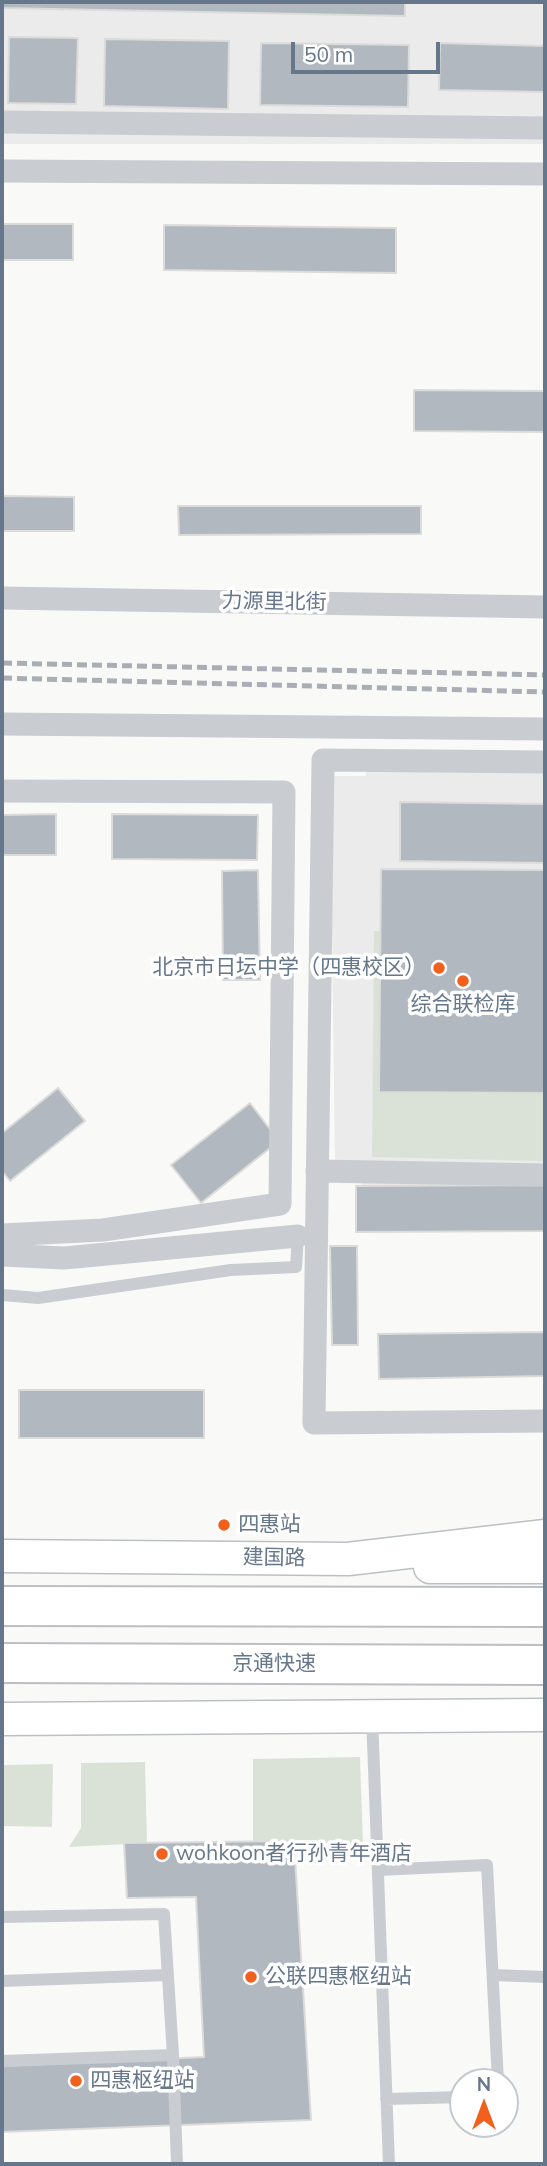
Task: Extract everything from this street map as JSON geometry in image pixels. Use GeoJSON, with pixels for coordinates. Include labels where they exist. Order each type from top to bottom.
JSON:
{"type":"FeatureCollection","features":[{"type":"Feature","properties":{"kind":"highway"},"geometry":{"type":"LineString","coordinates":[[2,1606],[545,1607]]}},
{"type":"Feature","properties":{"kind":"highway","name":"京通快速"},"geometry":{"type":"LineString","coordinates":[[2,1663],[545,1665]]}},
{"type":"Feature","properties":{"kind":"main road","name":"建国路"},"geometry":{"type":"LineString","coordinates":[[2,1556],[348,1559],[545,1536]]}},
{"type":"Feature","properties":{"kind":"main road"},"geometry":{"type":"LineString","coordinates":[[348,1559],[399,1566],[545,1567]]}},
{"type":"Feature","properties":{"kind":"main road"},"geometry":{"type":"LineString","coordinates":[[2,1719],[545,1715]]}},
{"type":"Feature","properties":{"kind":"street"},"geometry":{"type":"LineString","coordinates":[[2,121],[545,128]]}},
{"type":"Feature","properties":{"kind":"street"},"geometry":{"type":"LineString","coordinates":[[2,171],[545,174]]}},
{"type":"Feature","properties":{"kind":"street","name":"力源里北街"},"geometry":{"type":"LineString","coordinates":[[2,598],[545,607]]}},
{"type":"Feature","properties":{"kind":"street"},"geometry":{"type":"LineString","coordinates":[[2,724],[545,729]]}},
{"type":"Feature","properties":{"kind":"street"},"geometry":{"type":"LineString","coordinates":[[545,762],[323,760],[314,1423],[545,1421]]}},
{"type":"Feature","properties":{"kind":"street"},"geometry":{"type":"LineString","coordinates":[[2,791],[284,792],[280,1204],[103,1230],[2,1235]]}},
{"type":"Feature","properties":{"kind":"street"},"geometry":{"type":"LineString","coordinates":[[317,1171],[545,1175]]}},
{"type":"Feature","properties":{"kind":"street"},"geometry":{"type":"LineString","coordinates":[[2,1255],[64,1258],[298,1236]]}},
{"type":"Feature","properties":{"kind":"lane"},"geometry":{"type":"LineString","coordinates":[[2,1295],[38,1297],[231,1270],[296,1267],[298,1236]]}},
{"type":"Feature","properties":{"kind":"lane"},"geometry":{"type":"LineString","coordinates":[[372,1716],[390,2164]]}},
{"type":"Feature","properties":{"kind":"lane"},"geometry":{"type":"LineString","coordinates":[[378,1870],[487,1865],[497,2068]]}},
{"type":"Feature","properties":{"kind":"lane"},"geometry":{"type":"LineString","coordinates":[[2,1917],[164,1914],[177,2164]]}},
{"type":"Feature","properties":{"kind":"lane"},"geometry":{"type":"LineString","coordinates":[[2,1981],[168,1975]]}},
{"type":"Feature","properties":{"kind":"lane"},"geometry":{"type":"LineString","coordinates":[[493,1975],[545,1977]]}},
{"type":"Feature","properties":{"kind":"lane"},"geometry":{"type":"LineString","coordinates":[[2,2061],[173,2055]]}},
{"type":"Feature","properties":{"kind":"lane"},"geometry":{"type":"LineString","coordinates":[[386,2099],[449,2097]]}},
{"type":"Feature","properties":{"kind":"shaded area"},"geometry":{"type":"Polygon","coordinates":[[[2,2],[545,2],[545,144],[2,144],[2,2]]]}},
{"type":"Feature","properties":{"kind":"shaded area","name":"北京市日坛中学（四惠校区）"},"geometry":{"type":"Polygon","coordinates":[[[367,765],[545,767],[545,1204],[361,1202],[362,1162],[335,1161],[330,776],[366,776],[367,765]]]}},
{"type":"Feature","properties":{"kind":"shaded area","name":"综合联检库"},"geometry":{"type":"Polygon","coordinates":[[[374,931],[545,934],[545,1161],[372,1157],[374,931]]]}},
{"type":"Feature","properties":{"kind":"shaded area"},"geometry":{"type":"Polygon","coordinates":[[[360,1757],[363,1845],[253,1841],[253,1759],[360,1757]]]}},
{"type":"Feature","properties":{"kind":"shaded area"},"geometry":{"type":"Polygon","coordinates":[[[145,1762],[147,1843],[69,1847],[81,1828],[81,1763],[145,1762]]]}},
{"type":"Feature","properties":{"kind":"shaded area"},"geometry":{"type":"Polygon","coordinates":[[[53,1764],[52,1827],[2,1826],[2,1765],[53,1764]]]}},
{"type":"Feature","properties":{"kind":"building"},"geometry":{"type":"Polygon","coordinates":[[[2,2],[405,2],[405,16],[2,8],[2,2]]]}},
{"type":"Feature","properties":{"kind":"building"},"geometry":{"type":"Polygon","coordinates":[[[9,37],[78,38],[76,104],[8,103],[9,37]]]}},
{"type":"Feature","properties":{"kind":"building"},"geometry":{"type":"Polygon","coordinates":[[[105,39],[229,41],[228,109],[104,106],[105,39]]]}},
{"type":"Feature","properties":{"kind":"building"},"geometry":{"type":"Polygon","coordinates":[[[261,43],[409,45],[408,107],[260,105],[261,43]]]}},
{"type":"Feature","properties":{"kind":"building"},"geometry":{"type":"Polygon","coordinates":[[[440,43],[545,46],[545,92],[439,90],[440,43]]]}},
{"type":"Feature","properties":{"kind":"building"},"geometry":{"type":"Polygon","coordinates":[[[2,224],[73,224],[73,260],[2,260],[2,224]]]}},
{"type":"Feature","properties":{"kind":"building"},"geometry":{"type":"Polygon","coordinates":[[[164,225],[396,228],[396,273],[164,270],[164,225]]]}},
{"type":"Feature","properties":{"kind":"building"},"geometry":{"type":"Polygon","coordinates":[[[414,390],[545,391],[545,432],[414,431],[414,390]]]}},
{"type":"Feature","properties":{"kind":"building"},"geometry":{"type":"Polygon","coordinates":[[[2,496],[74,497],[74,531],[2,531],[2,496]]]}},
{"type":"Feature","properties":{"kind":"building"},"geometry":{"type":"Polygon","coordinates":[[[178,506],[421,506],[421,534],[179,535],[178,506]]]}},
{"type":"Feature","properties":{"kind":"building"},"geometry":{"type":"Polygon","coordinates":[[[400,802],[545,804],[545,863],[400,861],[400,802]]]}},
{"type":"Feature","properties":{"kind":"building"},"geometry":{"type":"Polygon","coordinates":[[[56,814],[56,855],[2,855],[2,815],[56,814]]]}},
{"type":"Feature","properties":{"kind":"building"},"geometry":{"type":"Polygon","coordinates":[[[112,814],[258,815],[257,860],[112,859],[112,814]]]}},
{"type":"Feature","properties":{"kind":"building","name":"综合联检库"},"geometry":{"type":"Polygon","coordinates":[[[381,869],[545,870],[545,1093],[379,1092],[381,869]]]}},
{"type":"Feature","properties":{"kind":"building"},"geometry":{"type":"Polygon","coordinates":[[[258,870],[260,980],[223,980],[222,871],[258,870]]]}},
{"type":"Feature","properties":{"kind":"building"},"geometry":{"type":"Polygon","coordinates":[[[58,1088],[85,1121],[10,1181],[2,1171],[2,1133],[58,1088]]]}},
{"type":"Feature","properties":{"kind":"building"},"geometry":{"type":"Polygon","coordinates":[[[250,1103],[279,1141],[201,1203],[171,1165],[250,1103]]]}},
{"type":"Feature","properties":{"kind":"building"},"geometry":{"type":"Polygon","coordinates":[[[545,1185],[545,1231],[356,1232],[356,1186],[545,1185]]]}},
{"type":"Feature","properties":{"kind":"building"},"geometry":{"type":"Polygon","coordinates":[[[330,1246],[357,1246],[358,1345],[332,1345],[330,1246]]]}},
{"type":"Feature","properties":{"kind":"building"},"geometry":{"type":"Polygon","coordinates":[[[545,1332],[545,1376],[379,1379],[378,1334],[545,1332]]]}},
{"type":"Feature","properties":{"kind":"building"},"geometry":{"type":"Polygon","coordinates":[[[19,1390],[204,1390],[204,1438],[19,1438],[19,1390]]]}},
{"type":"Feature","properties":{"kind":"building","name":"公联四惠枢纽站"},"geometry":{"type":"Polygon","coordinates":[[[294,1841],[311,2120],[2,2132],[2,2066],[204,2057],[196,1897],[127,1898],[124,1843],[294,1841]]]}},
{"type":"Feature","properties":{"kind":"railway"},"geometry":{"type":"LineString","coordinates":[[2,663],[545,675]]}},
{"type":"Feature","properties":{"kind":"railway"},"geometry":{"type":"LineString","coordinates":[[2,678],[545,692]]}},
{"type":"Feature","properties":{"kind":"place","name":"北京市日坛中学（四惠校区）"},"geometry":{"type":"Point","coordinates":[439,968]}},
{"type":"Feature","properties":{"kind":"place","name":"综合联检库"},"geometry":{"type":"Point","coordinates":[463,981]}},
{"type":"Feature","properties":{"kind":"place","name":"四惠站"},"geometry":{"type":"Point","coordinates":[224,1525]}},
{"type":"Feature","properties":{"kind":"place","name":"wohkoon者行孙青年酒店"},"geometry":{"type":"Point","coordinates":[162,1854]}},
{"type":"Feature","properties":{"kind":"place","name":"公联四惠枢纽站"},"geometry":{"type":"Point","coordinates":[251,1977]}},
{"type":"Feature","properties":{"kind":"place","name":"四惠枢纽站"},"geometry":{"type":"Point","coordinates":[76,2081]}}]}
